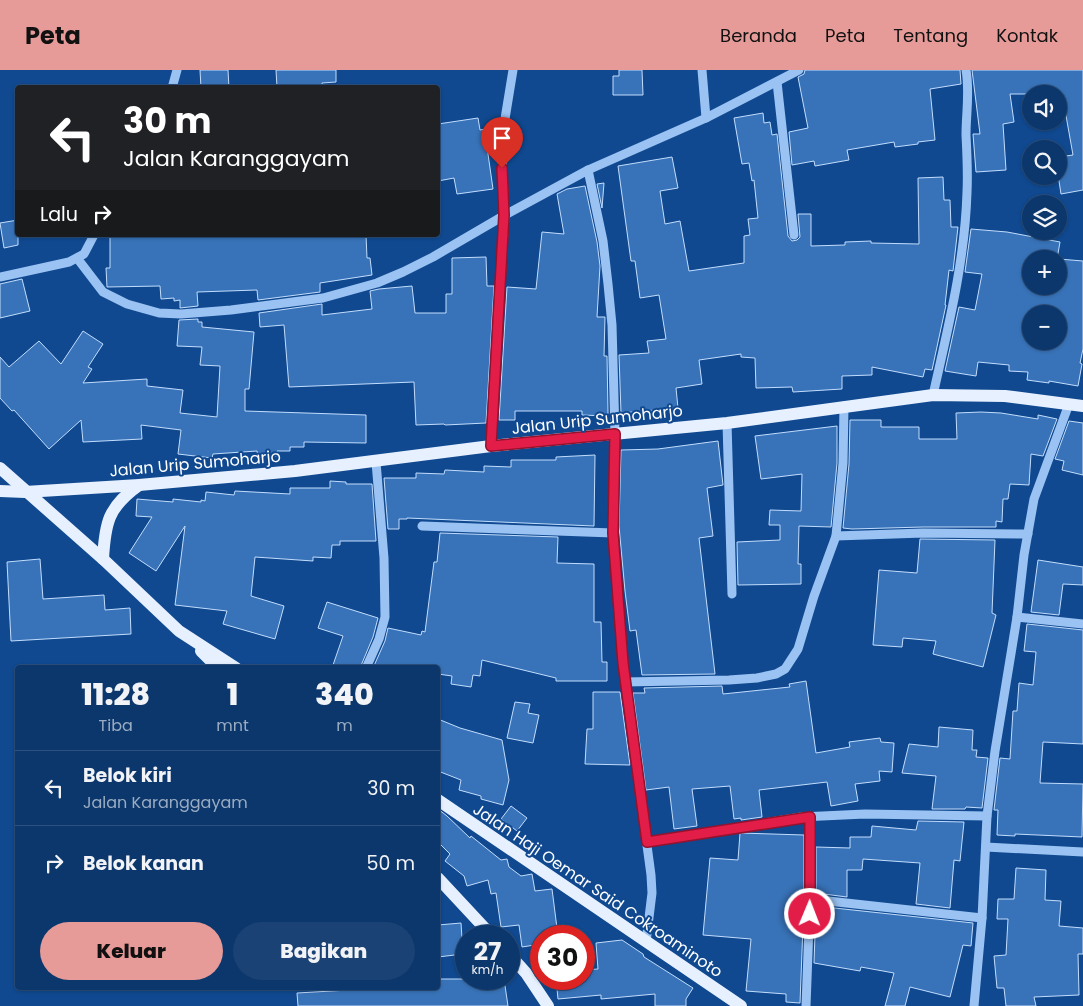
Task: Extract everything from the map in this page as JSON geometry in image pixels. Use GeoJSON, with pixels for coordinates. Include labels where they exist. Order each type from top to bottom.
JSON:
{"type":"FeatureCollection","features":[{"type":"Feature","properties":{"kind":"main road","name":"Jalan Urip Sumoharjo"},"geometry":{"type":"LineString","coordinates":[[0,491],[25,492],[139,485],[376,462],[491,446],[727,423],[933,395],[1005,396],[1083,406]]}},
{"type":"Feature","properties":{"kind":"main road"},"geometry":{"type":"LineString","coordinates":[[0,468],[103,559],[215,665]]}},
{"type":"Feature","properties":{"kind":"main road"},"geometry":{"type":"LineString","coordinates":[[103,559],[105,532],[110,518],[120,502],[139,485]]}},
{"type":"Feature","properties":{"kind":"main road"},"geometry":{"type":"LineString","coordinates":[[179,631],[231,665]]}},
{"type":"Feature","properties":{"kind":"main road","name":"Jalan Haji Oemar Said Cokroaminoto"},"geometry":{"type":"LineString","coordinates":[[440,801],[741,1006]]}},
{"type":"Feature","properties":{"kind":"main road"},"geometry":{"type":"LineString","coordinates":[[440,880],[482,925]]}},
{"type":"Feature","properties":{"kind":"main road"},"geometry":{"type":"LineString","coordinates":[[520,966],[548,1006]]}},
{"type":"Feature","properties":{"kind":"street"},"geometry":{"type":"LineString","coordinates":[[173,85],[177,70]]}},
{"type":"Feature","properties":{"kind":"street"},"geometry":{"type":"LineString","coordinates":[[491,446],[504,215],[503,131],[513,70]]}},
{"type":"Feature","properties":{"kind":"street"},"geometry":{"type":"LineString","coordinates":[[702,70],[706,118]]}},
{"type":"Feature","properties":{"kind":"street"},"geometry":{"type":"LineString","coordinates":[[77,258],[103,292],[127,304],[159,313],[182,314],[231,310],[323,298],[377,283],[433,257],[504,215],[588,170],[706,118],[799,70]]}},
{"type":"Feature","properties":{"kind":"street"},"geometry":{"type":"LineString","coordinates":[[933,395],[954,298],[963,244],[967,192],[966,132],[969,106],[966,70]]}},
{"type":"Feature","properties":{"kind":"street"},"geometry":{"type":"LineString","coordinates":[[777,82],[794,236]]}},
{"type":"Feature","properties":{"kind":"street"},"geometry":{"type":"LineString","coordinates":[[588,170],[603,241],[612,325],[615,434],[613,533],[625,682],[647,842],[652,893],[646,942]]}},
{"type":"Feature","properties":{"kind":"street"},"geometry":{"type":"LineString","coordinates":[[0,277],[69,262],[84,254],[93,237]]}},
{"type":"Feature","properties":{"kind":"street"},"geometry":{"type":"LineString","coordinates":[[974,1006],[982,918],[988,816],[995,750],[1017,617],[1028,534],[1034,499],[1069,404]]}},
{"type":"Feature","properties":{"kind":"street"},"geometry":{"type":"LineString","coordinates":[[625,682],[757,678],[776,674],[785,669],[798,650],[814,596],[836,536],[843,463],[844,406]]}},
{"type":"Feature","properties":{"kind":"street"},"geometry":{"type":"LineString","coordinates":[[727,423],[732,594]]}},
{"type":"Feature","properties":{"kind":"street"},"geometry":{"type":"LineString","coordinates":[[367,665],[379,639],[385,617],[384,558],[376,462]]}},
{"type":"Feature","properties":{"kind":"street"},"geometry":{"type":"LineString","coordinates":[[422,526],[613,533]]}},
{"type":"Feature","properties":{"kind":"street"},"geometry":{"type":"LineString","coordinates":[[836,536],[924,533],[1028,534]]}},
{"type":"Feature","properties":{"kind":"street"},"geometry":{"type":"LineString","coordinates":[[1017,617],[1083,624]]}},
{"type":"Feature","properties":{"kind":"street"},"geometry":{"type":"LineString","coordinates":[[647,842],[810,817],[865,814],[988,816]]}},
{"type":"Feature","properties":{"kind":"street"},"geometry":{"type":"LineString","coordinates":[[806,1006],[810,899],[810,817]]}},
{"type":"Feature","properties":{"kind":"street"},"geometry":{"type":"LineString","coordinates":[[986,847],[1083,852]]}},
{"type":"Feature","properties":{"kind":"street"},"geometry":{"type":"LineString","coordinates":[[810,899],[982,918]]}},
{"type":"Feature","properties":{"kind":"building"},"geometry":{"type":"Polygon","coordinates":[[[200,70],[228,70],[229,85],[201,85],[200,70]]]}},
{"type":"Feature","properties":{"kind":"building"},"geometry":{"type":"Polygon","coordinates":[[[276,70],[336,70],[336,82],[322,83],[322,85],[277,85],[276,70]]]}},
{"type":"Feature","properties":{"kind":"building"},"geometry":{"type":"Polygon","coordinates":[[[619,70],[642,70],[643,95],[613,95],[613,76],[619,76],[619,70]]]}},
{"type":"Feature","properties":{"kind":"building"},"geometry":{"type":"Polygon","coordinates":[[[805,70],[960,70],[961,84],[930,89],[935,140],[895,147],[894,142],[847,150],[849,160],[815,166],[814,161],[792,165],[789,132],[808,128],[798,77],[804,74],[805,70]]]}},
{"type":"Feature","properties":{"kind":"building"},"geometry":{"type":"Polygon","coordinates":[[[972,70],[1083,70],[1083,190],[1061,194],[1060,185],[1067,185],[1067,156],[1073,155],[1067,121],[1067,85],[1022,85],[1022,94],[1010,94],[1014,122],[1003,124],[1006,170],[976,172],[973,134],[980,134],[972,70]]]}},
{"type":"Feature","properties":{"kind":"building"},"geometry":{"type":"Polygon","coordinates":[[[763,113],[764,123],[770,122],[772,135],[777,134],[788,236],[792,241],[800,237],[798,214],[811,214],[811,246],[845,245],[845,242],[871,241],[871,243],[919,244],[918,178],[943,177],[944,200],[950,200],[951,227],[958,227],[953,271],[949,270],[946,305],[932,370],[925,369],[923,377],[872,367],[872,375],[842,376],[842,389],[793,392],[792,387],[756,388],[755,358],[741,357],[741,354],[699,360],[702,384],[676,388],[678,408],[621,413],[619,355],[649,353],[647,341],[666,339],[659,295],[640,298],[635,261],[631,261],[618,166],[672,157],[678,188],[660,191],[665,224],[680,221],[689,271],[744,263],[744,236],[750,235],[748,219],[758,218],[754,180],[752,181],[749,163],[742,164],[734,118],[763,113]]]}},
{"type":"Feature","properties":{"kind":"building"},"geometry":{"type":"Polygon","coordinates":[[[478,118],[480,130],[496,127],[496,145],[487,147],[493,189],[457,194],[454,178],[440,181],[440,124],[478,118]]]}},
{"type":"Feature","properties":{"kind":"building"},"geometry":{"type":"Polygon","coordinates":[[[604,183],[602,208],[597,184],[604,183]]]}},
{"type":"Feature","properties":{"kind":"building"},"geometry":{"type":"Polygon","coordinates":[[[585,186],[600,266],[597,317],[605,317],[604,356],[607,356],[607,416],[582,415],[582,411],[515,411],[515,420],[499,420],[507,287],[536,289],[542,232],[564,234],[557,194],[567,189],[585,186]]]}},
{"type":"Feature","properties":{"kind":"building"},"geometry":{"type":"Polygon","coordinates":[[[15,220],[15,237],[18,237],[18,245],[4,248],[0,223],[15,220]]]}},
{"type":"Feature","properties":{"kind":"building"},"geometry":{"type":"Polygon","coordinates":[[[971,229],[1022,235],[1022,240],[1060,242],[1059,250],[1022,250],[1022,295],[1067,295],[1067,260],[1083,261],[1083,349],[1078,386],[1049,381],[1049,383],[1027,380],[1028,372],[1009,371],[1009,365],[978,362],[976,376],[945,371],[959,307],[975,310],[982,274],[965,272],[971,229]]]}},
{"type":"Feature","properties":{"kind":"building"},"geometry":{"type":"Polygon","coordinates":[[[110,237],[366,237],[367,258],[370,258],[372,275],[320,283],[320,292],[258,300],[257,290],[197,292],[198,306],[180,308],[180,300],[174,301],[174,298],[161,299],[160,286],[107,287],[106,268],[110,268],[110,237]]]}},
{"type":"Feature","properties":{"kind":"building"},"geometry":{"type":"Polygon","coordinates":[[[486,257],[487,286],[494,286],[486,423],[416,425],[414,382],[289,387],[284,325],[260,327],[259,313],[322,304],[322,315],[372,309],[370,291],[412,286],[415,313],[446,313],[446,294],[452,294],[452,258],[486,257]]]}},
{"type":"Feature","properties":{"kind":"building"},"geometry":{"type":"Polygon","coordinates":[[[22,279],[30,311],[0,318],[0,284],[22,279]]]}},
{"type":"Feature","properties":{"kind":"building"},"geometry":{"type":"Polygon","coordinates":[[[198,319],[198,322],[202,322],[202,327],[254,332],[249,389],[245,389],[245,411],[366,415],[366,443],[304,442],[304,447],[290,447],[290,451],[277,451],[278,456],[258,457],[257,451],[213,454],[212,458],[178,454],[181,430],[141,425],[142,439],[83,442],[81,420],[49,449],[14,410],[12,411],[0,398],[0,357],[9,367],[39,341],[61,364],[83,331],[103,344],[88,367],[92,369],[83,383],[147,379],[147,386],[183,390],[180,413],[217,417],[220,366],[200,365],[202,347],[177,346],[179,320],[198,319]]]}},
{"type":"Feature","properties":{"kind":"building"},"geometry":{"type":"Polygon","coordinates":[[[981,412],[1038,419],[1038,415],[1057,419],[1043,456],[1031,454],[1029,485],[1010,484],[1008,499],[1003,499],[1002,522],[996,521],[996,527],[843,528],[849,464],[850,420],[881,420],[881,427],[919,427],[919,439],[957,439],[956,413],[981,412]]]}},
{"type":"Feature","properties":{"kind":"building"},"geometry":{"type":"Polygon","coordinates":[[[1069,421],[1083,423],[1083,475],[1062,470],[1064,461],[1055,459],[1069,421]]]}},
{"type":"Feature","properties":{"kind":"building"},"geometry":{"type":"Polygon","coordinates":[[[837,426],[837,463],[831,527],[799,526],[798,564],[801,564],[801,584],[738,585],[737,542],[780,540],[780,525],[769,525],[770,510],[801,511],[802,474],[761,479],[755,436],[837,426]]]}},
{"type":"Feature","properties":{"kind":"building"},"geometry":{"type":"Polygon","coordinates":[[[718,441],[723,485],[707,488],[713,536],[699,538],[715,674],[642,675],[636,630],[630,631],[625,591],[619,526],[621,450],[658,449],[718,441]]]}},
{"type":"Feature","properties":{"kind":"building"},"geometry":{"type":"Polygon","coordinates":[[[595,455],[594,526],[407,518],[399,519],[399,529],[388,529],[384,478],[416,478],[416,473],[444,474],[445,470],[484,472],[484,466],[511,467],[511,460],[556,460],[556,457],[595,455]]]}},
{"type":"Feature","properties":{"kind":"building"},"geometry":{"type":"Polygon","coordinates":[[[330,481],[346,482],[346,484],[372,484],[376,541],[340,541],[340,545],[332,545],[331,558],[313,557],[313,561],[255,557],[251,596],[284,606],[275,639],[223,624],[227,611],[175,605],[185,526],[156,571],[129,553],[152,517],[136,516],[137,499],[173,502],[173,499],[201,502],[201,500],[205,501],[206,492],[234,495],[235,491],[290,494],[290,488],[330,488],[330,481]]]}},
{"type":"Feature","properties":{"kind":"building"},"geometry":{"type":"Polygon","coordinates":[[[440,533],[558,537],[557,563],[594,564],[594,622],[601,622],[602,662],[607,662],[607,681],[556,681],[556,678],[482,660],[480,676],[473,675],[471,687],[451,684],[452,676],[440,674],[440,665],[374,665],[385,641],[388,628],[421,635],[422,631],[425,632],[434,562],[437,562],[440,533]]]}},
{"type":"Feature","properties":{"kind":"building"},"geometry":{"type":"Polygon","coordinates":[[[920,539],[995,540],[992,613],[996,615],[983,667],[933,654],[936,641],[903,638],[902,647],[873,645],[879,570],[917,573],[920,539]]]}},
{"type":"Feature","properties":{"kind":"building"},"geometry":{"type":"Polygon","coordinates":[[[40,559],[43,599],[104,595],[105,610],[130,608],[131,634],[11,641],[7,562],[40,559]]]}},
{"type":"Feature","properties":{"kind":"building"},"geometry":{"type":"Polygon","coordinates":[[[1038,560],[1083,567],[1083,585],[1063,584],[1059,615],[1031,612],[1038,560]]]}},
{"type":"Feature","properties":{"kind":"building"},"geometry":{"type":"Polygon","coordinates":[[[327,602],[378,618],[373,637],[361,665],[333,665],[343,636],[318,628],[327,602]]]}},
{"type":"Feature","properties":{"kind":"building"},"geometry":{"type":"Polygon","coordinates":[[[1027,624],[1083,630],[1083,744],[1043,742],[1040,783],[1083,784],[1082,837],[997,835],[998,810],[994,810],[1000,758],[1010,759],[1013,711],[1017,711],[1019,683],[1033,685],[1036,652],[1024,651],[1027,624]]]}},
{"type":"Feature","properties":{"kind":"building"},"geometry":{"type":"Polygon","coordinates":[[[806,681],[816,753],[850,747],[849,742],[880,738],[881,742],[894,743],[892,772],[879,771],[880,781],[855,784],[858,801],[831,806],[827,782],[759,790],[762,817],[741,820],[741,818],[734,819],[730,786],[692,789],[697,826],[674,829],[669,787],[646,790],[633,693],[645,693],[644,688],[722,686],[723,694],[790,687],[789,684],[806,681]]]}},
{"type":"Feature","properties":{"kind":"building"},"geometry":{"type":"Polygon","coordinates":[[[593,692],[620,692],[630,765],[585,764],[587,729],[593,729],[593,692]]]}},
{"type":"Feature","properties":{"kind":"building"},"geometry":{"type":"Polygon","coordinates":[[[515,702],[530,704],[528,713],[539,715],[533,743],[507,738],[515,702]]]}},
{"type":"Feature","properties":{"kind":"building"},"geometry":{"type":"Polygon","coordinates":[[[440,720],[460,728],[502,740],[509,780],[503,805],[459,790],[461,780],[440,772],[440,720]]]}},
{"type":"Feature","properties":{"kind":"building"},"geometry":{"type":"Polygon","coordinates":[[[939,727],[973,730],[972,750],[977,750],[976,757],[988,758],[982,808],[932,809],[936,776],[902,773],[909,744],[938,747],[939,727]]]}},
{"type":"Feature","properties":{"kind":"building"},"geometry":{"type":"Polygon","coordinates":[[[511,806],[527,818],[517,831],[501,819],[511,806]]]}},
{"type":"Feature","properties":{"kind":"building"},"geometry":{"type":"Polygon","coordinates":[[[440,811],[470,838],[471,836],[501,860],[507,859],[509,867],[521,876],[532,874],[535,891],[552,889],[557,925],[530,925],[530,946],[522,947],[520,925],[501,925],[496,893],[491,894],[488,880],[467,886],[464,876],[445,861],[450,854],[440,844],[440,811]]]}},
{"type":"Feature","properties":{"kind":"building"},"geometry":{"type":"Polygon","coordinates":[[[918,821],[964,822],[960,861],[954,860],[950,908],[916,904],[920,863],[863,859],[862,870],[847,870],[847,897],[816,893],[816,847],[850,848],[850,837],[871,837],[872,826],[916,830],[918,821]]]}},
{"type":"Feature","properties":{"kind":"building"},"geometry":{"type":"Polygon","coordinates":[[[740,833],[804,835],[804,899],[800,1003],[786,1002],[786,994],[746,991],[751,939],[703,935],[710,858],[738,860],[740,833]]]}},
{"type":"Feature","properties":{"kind":"building"},"geometry":{"type":"Polygon","coordinates":[[[1016,868],[1046,870],[1045,900],[1061,901],[1059,926],[1083,928],[1083,954],[1078,954],[1079,995],[1034,997],[1036,1006],[1006,1006],[1004,988],[997,988],[994,956],[1006,955],[1008,919],[997,919],[998,899],[1014,899],[1016,868]]]}},
{"type":"Feature","properties":{"kind":"building"},"geometry":{"type":"Polygon","coordinates":[[[816,906],[973,923],[971,946],[963,945],[950,997],[910,987],[905,1006],[885,1006],[894,973],[861,967],[860,971],[814,963],[816,906]]]}},
{"type":"Feature","properties":{"kind":"building"},"geometry":{"type":"Polygon","coordinates":[[[461,923],[461,925],[455,925],[455,955],[440,957],[440,925],[461,923]]]}},
{"type":"Feature","properties":{"kind":"building"},"geometry":{"type":"Polygon","coordinates":[[[622,940],[643,954],[644,957],[693,988],[686,999],[686,1006],[655,1006],[655,994],[601,999],[601,995],[558,999],[557,990],[595,990],[595,969],[598,969],[596,943],[622,940]]]}},
{"type":"Feature","properties":{"kind":"building"},"geometry":{"type":"Polygon","coordinates":[[[440,979],[455,979],[455,990],[506,990],[508,1006],[298,1006],[297,993],[349,990],[440,990],[440,979]]]}},
{"type":"Feature","properties":{"kind":"route"},"geometry":{"type":"LineString","coordinates":[[502,168],[504,215],[491,446],[615,434],[613,533],[623,663],[647,842],[810,817],[810,914]]}}]}
